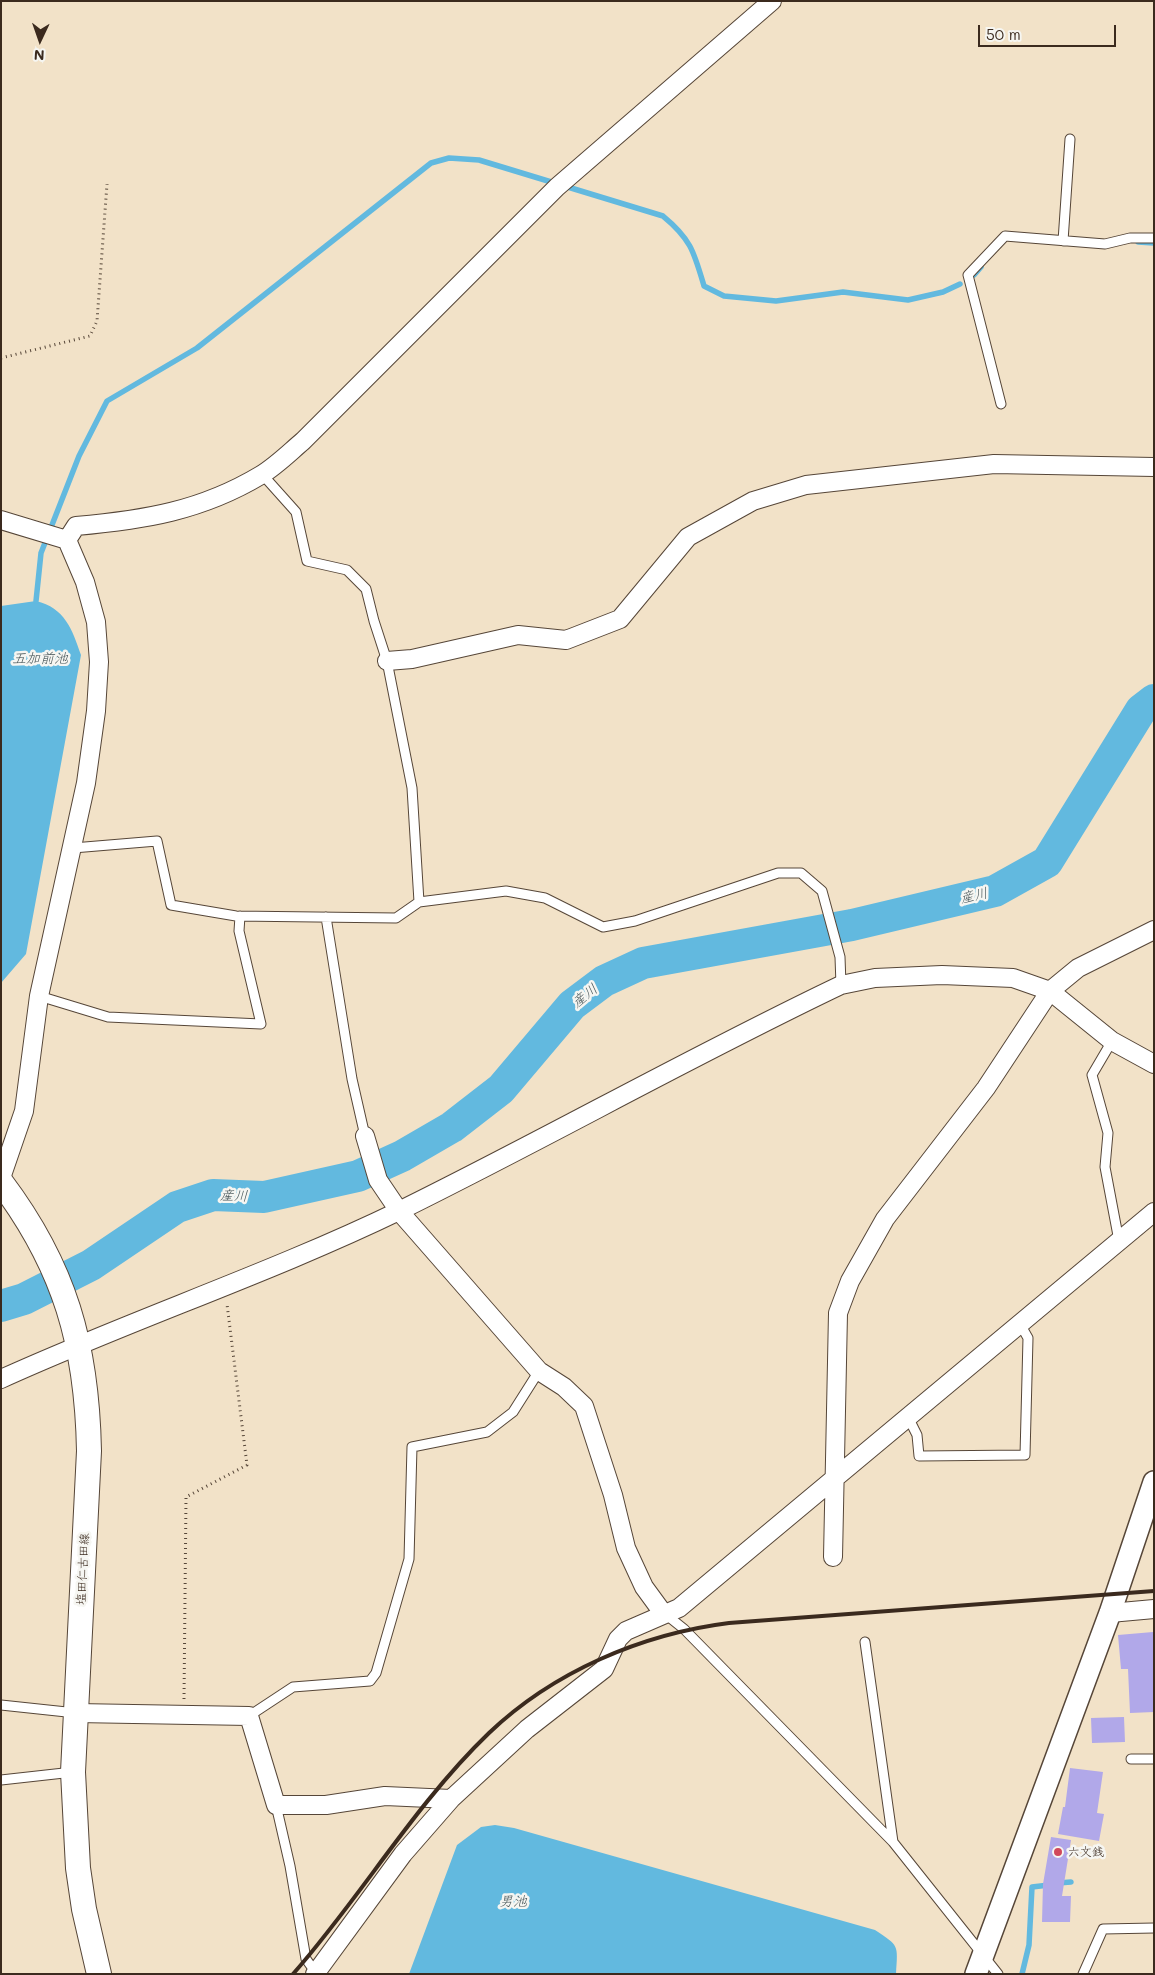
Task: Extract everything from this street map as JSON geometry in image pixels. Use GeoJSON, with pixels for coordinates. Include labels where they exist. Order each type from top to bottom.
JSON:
{"type":"FeatureCollection","features":[{"type":"Feature","properties":{"kind":"main road","name":"塩田仁古田線"},"geometry":{"type":"LineString","coordinates":[[1,1182],[28,1218],[42,1244],[68,1308],[78,1344],[88,1402],[89,1451],[73,1772],[78,1868],[84,1909],[99,1974]]}},
{"type":"Feature","properties":{"kind":"street"},"geometry":{"type":"LineString","coordinates":[[67,540],[76,526],[135,520],[194,507],[262,474],[303,441],[557,188],[772,1]]}},
{"type":"Feature","properties":{"kind":"street"},"geometry":{"type":"LineString","coordinates":[[387,661],[412,659],[518,635],[566,640],[620,619],[688,538],[753,501],[806,484],[994,464],[1154,467]]}},
{"type":"Feature","properties":{"kind":"street"},"geometry":{"type":"LineString","coordinates":[[1,520],[67,540],[85,582],[96,622],[98,662],[95,720],[86,783],[39,996],[24,1111],[1,1178]]}},
{"type":"Feature","properties":{"kind":"street"},"geometry":{"type":"LineString","coordinates":[[833,1557],[838,1313],[850,1280],[884,1219],[986,1088],[1050,991],[1078,968],[1154,930]]}},
{"type":"Feature","properties":{"kind":"street"},"geometry":{"type":"LineString","coordinates":[[1,1379],[78,1344],[225,1286],[399,1210],[841,985],[875,978],[942,975],[1012,978],[1050,991],[1112,1041],[1154,1064]]}},
{"type":"Feature","properties":{"kind":"street"},"geometry":{"type":"LineString","coordinates":[[365,1136],[378,1180],[399,1210],[539,1371],[564,1386],[584,1406],[612,1494],[626,1548],[644,1587],[664,1613]]}},
{"type":"Feature","properties":{"kind":"street"},"geometry":{"type":"LineString","coordinates":[[316,1973],[403,1854],[451,1799],[528,1729],[604,1669],[618,1639],[626,1630],[679,1608],[1154,1212]]}},
{"type":"Feature","properties":{"kind":"street"},"geometry":{"type":"LineString","coordinates":[[980,1964],[1110,1613],[1154,1482]]}},
{"type":"Feature","properties":{"kind":"street"},"geometry":{"type":"LineString","coordinates":[[1110,1613],[1154,1608]]}},
{"type":"Feature","properties":{"kind":"street"},"geometry":{"type":"LineString","coordinates":[[76,1713],[249,1716],[276,1805],[326,1805],[385,1796],[451,1799]]}},
{"type":"Feature","properties":{"kind":"lane"},"geometry":{"type":"LineString","coordinates":[[1063,241],[1070,139]]}},
{"type":"Feature","properties":{"kind":"lane"},"geometry":{"type":"LineString","coordinates":[[1002,404],[968,275],[1005,236],[1104,244],[1130,238],[1154,238]]}},
{"type":"Feature","properties":{"kind":"lane"},"geometry":{"type":"LineString","coordinates":[[262,474],[296,512],[307,561],[347,570],[366,589],[387,661],[412,788],[419,902]]}},
{"type":"Feature","properties":{"kind":"lane"},"geometry":{"type":"LineString","coordinates":[[73,848],[157,841],[171,905],[240,916],[396,918],[419,902],[506,891],[545,898],[602,927],[635,921],[778,873],[801,873],[822,891],[840,957],[841,985]]}},
{"type":"Feature","properties":{"kind":"lane"},"geometry":{"type":"LineString","coordinates":[[39,996],[108,1017],[261,1024],[240,931],[240,916]]}},
{"type":"Feature","properties":{"kind":"lane"},"geometry":{"type":"LineString","coordinates":[[326,917],[352,1080],[365,1136]]}},
{"type":"Feature","properties":{"kind":"lane"},"geometry":{"type":"LineString","coordinates":[[1112,1041],[1092,1075],[1108,1133],[1105,1167],[1119,1241]]}},
{"type":"Feature","properties":{"kind":"lane"},"geometry":{"type":"LineString","coordinates":[[908,1417],[917,1435],[920,1456],[1025,1456],[1028,1338],[1020,1324]]}},
{"type":"Feature","properties":{"kind":"lane"},"geometry":{"type":"LineString","coordinates":[[249,1716],[293,1688],[370,1680],[376,1673],[409,1559],[412,1447],[487,1432],[512,1412],[539,1371]]}},
{"type":"Feature","properties":{"kind":"lane"},"geometry":{"type":"LineString","coordinates":[[664,1613],[684,1629],[893,1842],[980,1964],[998,1974]]}},
{"type":"Feature","properties":{"kind":"lane"},"geometry":{"type":"LineString","coordinates":[[865,1642],[893,1842]]}},
{"type":"Feature","properties":{"kind":"lane"},"geometry":{"type":"LineString","coordinates":[[1,1705],[76,1713]]}},
{"type":"Feature","properties":{"kind":"lane"},"geometry":{"type":"LineString","coordinates":[[1131,1760],[1154,1758]]}},
{"type":"Feature","properties":{"kind":"lane"},"geometry":{"type":"LineString","coordinates":[[1,1780],[73,1772]]}},
{"type":"Feature","properties":{"kind":"lane"},"geometry":{"type":"LineString","coordinates":[[276,1805],[290,1866],[306,1959],[316,1973]]}},
{"type":"Feature","properties":{"kind":"lane"},"geometry":{"type":"LineString","coordinates":[[1083,1974],[1103,1929],[1154,1928]]}},
{"type":"Feature","properties":{"kind":"path"},"geometry":{"type":"LineString","coordinates":[[1,358],[90,336],[97,321],[107,184]]}},
{"type":"Feature","properties":{"kind":"path"},"geometry":{"type":"LineString","coordinates":[[184,1715],[186,1497],[248,1465],[225,1286]]}},
{"type":"Feature","properties":{"kind":"water","name":"五加前池"},"geometry":{"type":"Polygon","coordinates":[[[36,601],[46,604],[61,614],[70,628],[81,655],[26,954],[1,983],[1,606],[36,601]]]}},
{"type":"Feature","properties":{"kind":"water","name":"男池"},"geometry":{"type":"Polygon","coordinates":[[[495,1825],[514,1828],[875,1930],[889,1939],[897,1951],[896,1974],[409,1974],[457,1845],[481,1827],[495,1825]]]}},
{"type":"Feature","properties":{"kind":"building"},"geometry":{"type":"Polygon","coordinates":[[[1153,1632],[1154,1712],[1130,1713],[1128,1669],[1121,1669],[1118,1635],[1153,1632]]]}},
{"type":"Feature","properties":{"kind":"building"},"geometry":{"type":"Polygon","coordinates":[[[1124,1717],[1125,1742],[1092,1743],[1091,1718],[1124,1717]]]}},
{"type":"Feature","properties":{"kind":"building"},"geometry":{"type":"Polygon","coordinates":[[[1070,1768],[1103,1772],[1097,1813],[1104,1814],[1099,1841],[1058,1834],[1063,1807],[1065,1807],[1070,1768]]]}},
{"type":"Feature","properties":{"kind":"building"},"geometry":{"type":"Polygon","coordinates":[[[1051,1837],[1071,1840],[1062,1896],[1071,1896],[1070,1922],[1042,1922],[1043,1884],[1051,1837]]]}},
{"type":"Feature","properties":{"kind":"waterway"},"geometry":{"type":"LineString","coordinates":[[36,601],[41,553],[79,456],[107,401],[197,348],[431,163],[449,158],[479,160],[663,216],[686,239],[694,255],[704,286],[724,296],[776,301],[843,292],[908,300],[943,292],[960,284]]}},
{"type":"Feature","properties":{"kind":"waterway"},"geometry":{"type":"LineString","coordinates":[[1138,242],[1154,243]]}},
{"type":"Feature","properties":{"kind":"waterway"},"geometry":{"type":"LineString","coordinates":[[974,275],[981,267]]}},
{"type":"Feature","properties":{"kind":"waterway","name":"産川"},"geometry":{"type":"LineString","coordinates":[[1,1306],[24,1299],[91,1265],[177,1207],[213,1195],[264,1197],[358,1176],[402,1156],[452,1127],[501,1089],[572,1005],[604,981],[643,963],[852,925],[995,891],[1047,862],[1141,710],[1154,700]]}},
{"type":"Feature","properties":{"kind":"waterway"},"geometry":{"type":"LineString","coordinates":[[1058,1883],[1071,1882]]}},
{"type":"Feature","properties":{"kind":"waterway"},"geometry":{"type":"LineString","coordinates":[[1022,1974],[1029,1945],[1032,1887],[1049,1885]]}},
{"type":"Feature","properties":{"kind":"railway"},"geometry":{"type":"LineString","coordinates":[[293,1974],[342,1914],[412,1820],[462,1761],[489,1733],[514,1711],[541,1692],[570,1674],[600,1659],[663,1636],[729,1623],[1154,1591]]}},
{"type":"Feature","properties":{"kind":"place","name":"六文銭"},"geometry":{"type":"Point","coordinates":[1058,1852]}}]}
